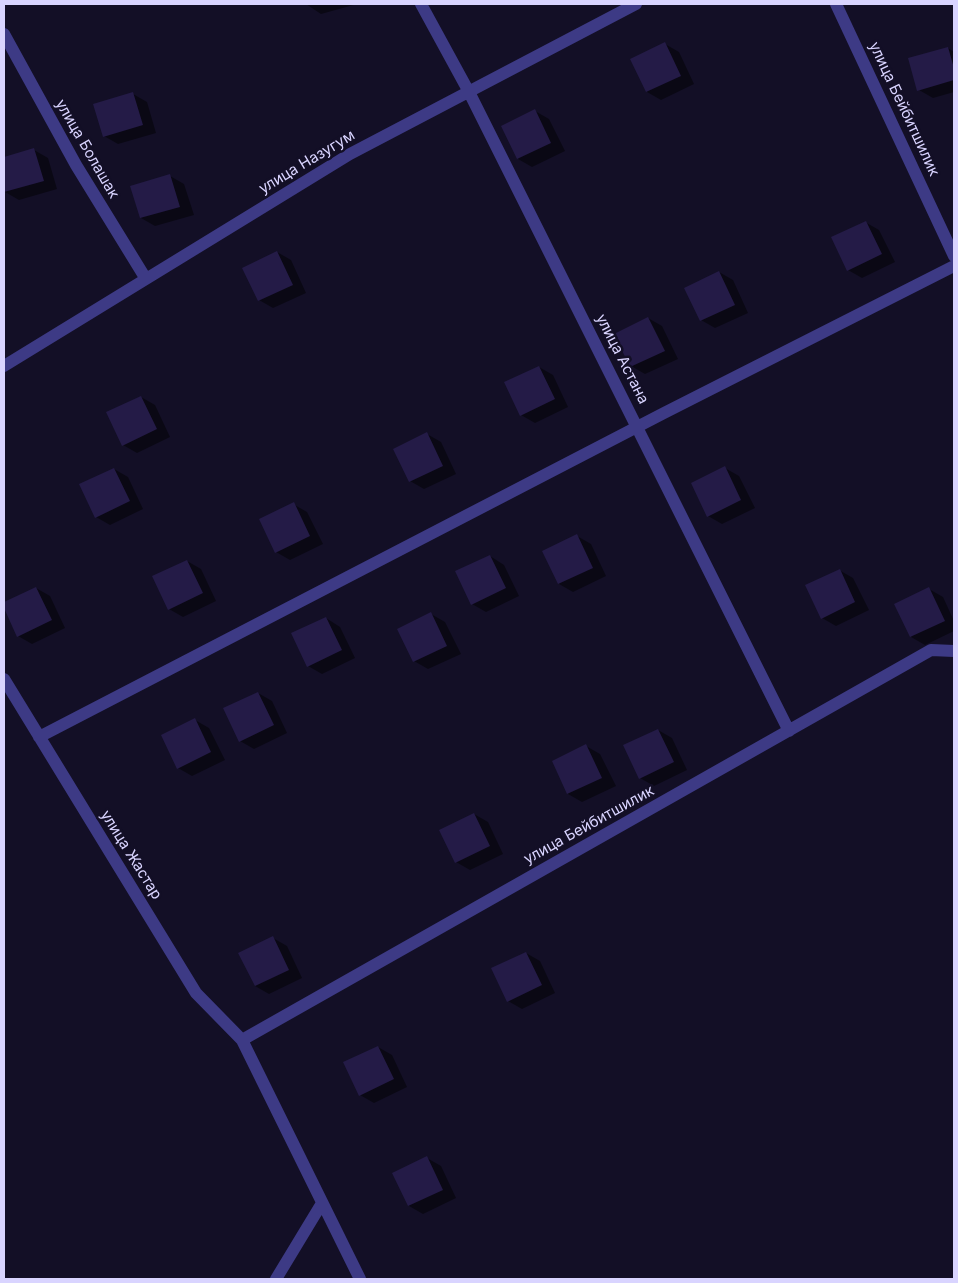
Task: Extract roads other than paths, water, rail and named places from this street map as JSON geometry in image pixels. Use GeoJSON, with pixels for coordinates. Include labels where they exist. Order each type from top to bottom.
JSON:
{"type":"FeatureCollection","features":[{"type":"Feature","properties":{"kind":"street","name":"улица Астана"},"geometry":{"type":"LineString","coordinates":[[421,4],[469,92],[789,730]]}},
{"type":"Feature","properties":{"kind":"street","name":"улица Назугум"},"geometry":{"type":"LineString","coordinates":[[4,366],[350,154],[636,4]]}},
{"type":"Feature","properties":{"kind":"street","name":"улица Бейбитшилик"},"geometry":{"type":"LineString","coordinates":[[836,4],[954,256]]}},
{"type":"Feature","properties":{"kind":"street","name":"улица Болашак"},"geometry":{"type":"LineString","coordinates":[[4,34],[76,165],[146,279]]}},
{"type":"Feature","properties":{"kind":"street"},"geometry":{"type":"LineString","coordinates":[[39,737],[638,426],[954,266]]}},
{"type":"Feature","properties":{"kind":"street","name":"улица Бейбитшилик"},"geometry":{"type":"LineString","coordinates":[[242,1040],[931,650],[954,650]]}},
{"type":"Feature","properties":{"kind":"street","name":"улица Жастар"},"geometry":{"type":"LineString","coordinates":[[4,679],[196,993],[242,1040],[360,1279]]}},
{"type":"Feature","properties":{"kind":"street"},"geometry":{"type":"LineString","coordinates":[[276,1279],[322,1203]]}}]}
